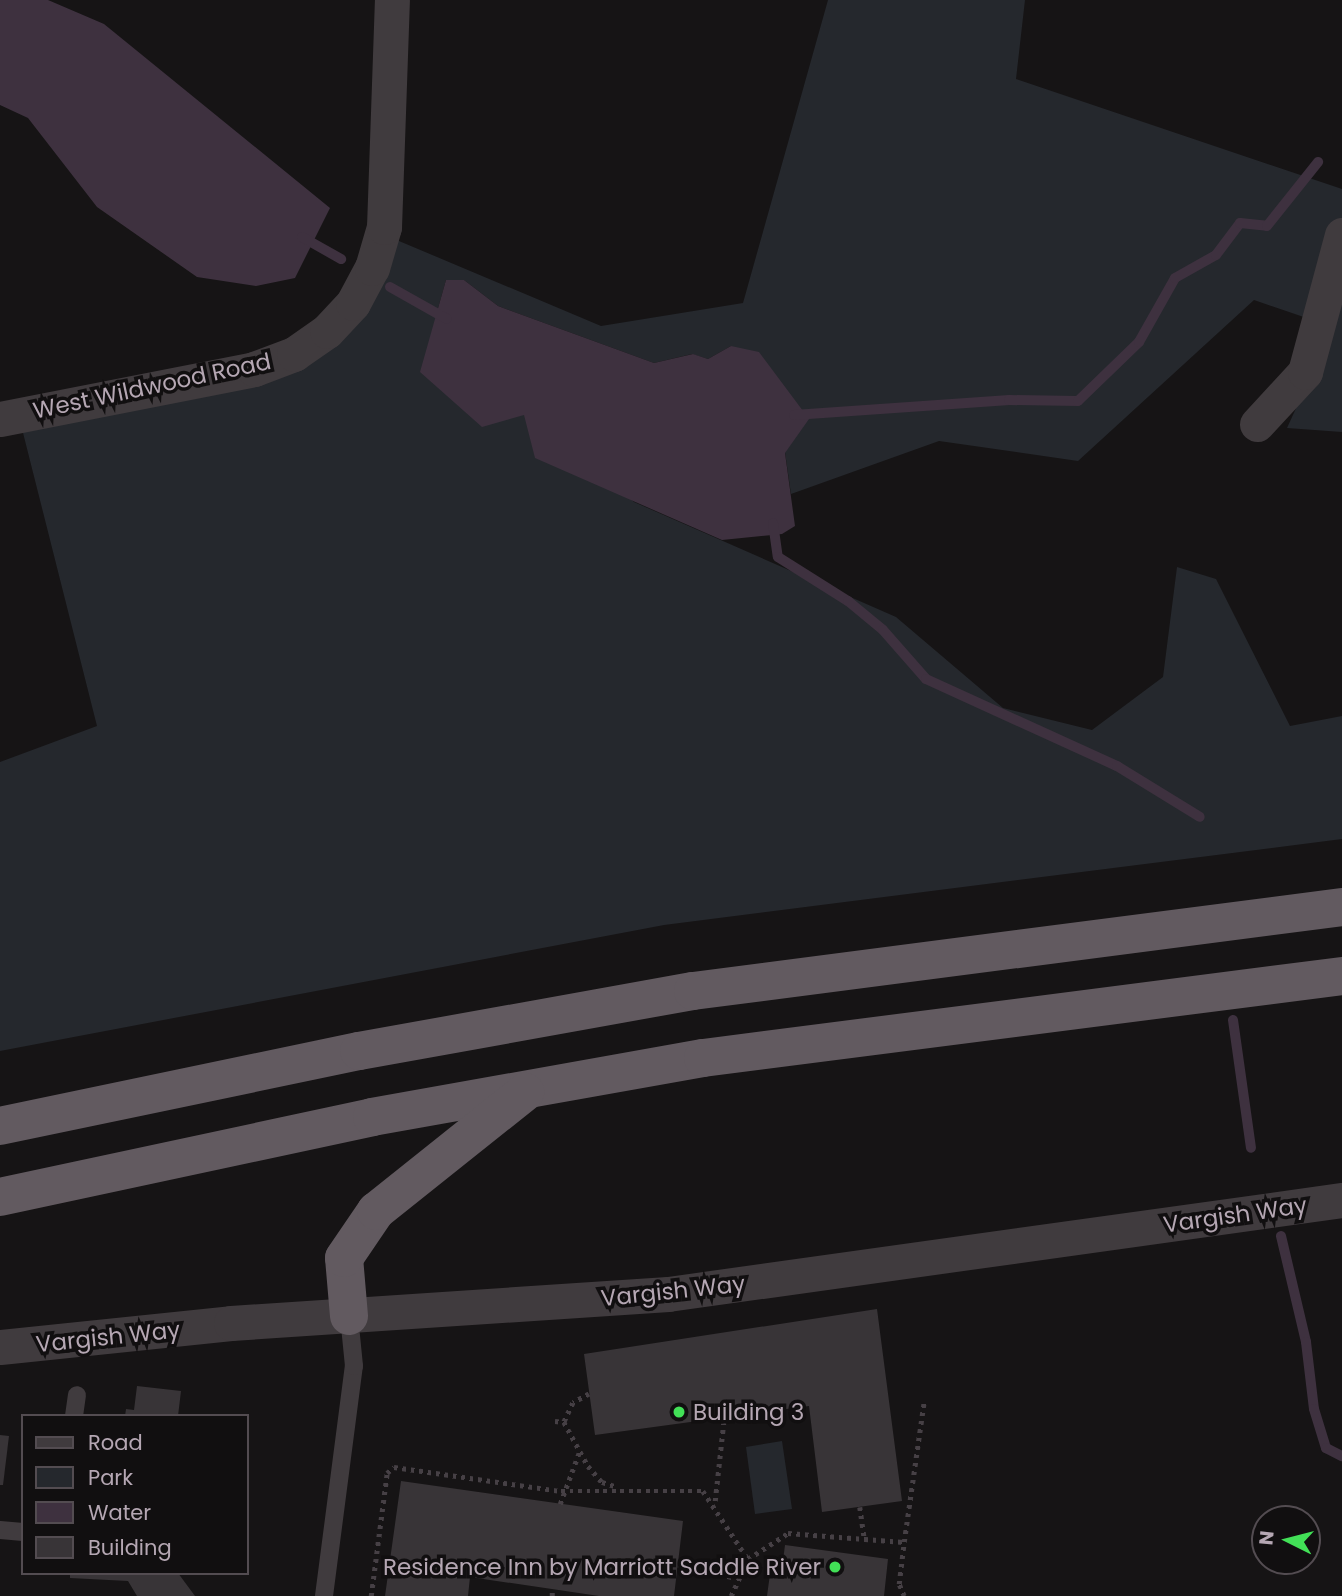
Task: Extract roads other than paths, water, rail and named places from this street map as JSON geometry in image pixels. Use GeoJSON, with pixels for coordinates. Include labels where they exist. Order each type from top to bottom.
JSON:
{"type":"FeatureCollection","features":[{"type":"Feature","properties":{"kind":"highway"},"geometry":{"type":"LineString","coordinates":[[0,1126],[359,1051],[693,991],[1342,907]]}},
{"type":"Feature","properties":{"kind":"highway"},"geometry":{"type":"LineString","coordinates":[[0,1197],[372,1117],[870,1033],[1342,976]]}},
{"type":"Feature","properties":{"kind":"highway"},"geometry":{"type":"LineString","coordinates":[[349,1316],[344,1258],[376,1211],[525,1091]]}},
{"type":"Feature","properties":{"kind":"street","name":"West Wildwood Road"},"geometry":{"type":"LineString","coordinates":[[0,419],[254,369],[294,354],[327,331],[353,303],[372,268],[384,228],[392,0]]}},
{"type":"Feature","properties":{"kind":"street"},"geometry":{"type":"LineString","coordinates":[[1257,424],[1305,372],[1342,234]]}},
{"type":"Feature","properties":{"kind":"street","name":"Vargish Way"},"geometry":{"type":"LineString","coordinates":[[0,1347],[349,1316],[668,1294],[1342,1200]]}},
{"type":"Feature","properties":{"kind":"lane"},"geometry":{"type":"LineString","coordinates":[[324,1596],[354,1366],[349,1316]]}},
{"type":"Feature","properties":{"kind":"lane"},"geometry":{"type":"LineString","coordinates":[[74,1414],[77,1395]]}},
{"type":"Feature","properties":{"kind":"lane"},"geometry":{"type":"LineString","coordinates":[[0,1530],[21,1532]]}},
{"type":"Feature","properties":{"kind":"water"},"geometry":{"type":"Polygon","coordinates":[[[0,0],[48,0],[104,24],[330,208],[295,278],[256,286],[197,277],[97,207],[28,118],[0,105],[0,0]]]}},
{"type":"Feature","properties":{"kind":"water"},"geometry":{"type":"Polygon","coordinates":[[[446,280],[464,280],[498,306],[654,363],[693,354],[708,359],[731,346],[759,352],[809,419],[785,453],[795,526],[782,534],[722,540],[535,458],[524,415],[482,427],[420,372],[446,280]]]}},
{"type":"Feature","properties":{"kind":"waterway"},"geometry":{"type":"LineString","coordinates":[[794,415],[1009,400],[1078,401],[1139,342],[1175,278],[1216,255],[1240,223],[1267,226],[1318,162]]}},
{"type":"Feature","properties":{"kind":"waterway"},"geometry":{"type":"LineString","coordinates":[[302,237],[341,259]]}},
{"type":"Feature","properties":{"kind":"waterway"},"geometry":{"type":"LineString","coordinates":[[390,287],[447,319]]}},
{"type":"Feature","properties":{"kind":"waterway"},"geometry":{"type":"LineString","coordinates":[[773,523],[778,557],[848,601],[883,630],[926,679],[1117,766],[1200,817]]}},
{"type":"Feature","properties":{"kind":"waterway"},"geometry":{"type":"LineString","coordinates":[[1233,1020],[1251,1148]]}},
{"type":"Feature","properties":{"kind":"waterway"},"geometry":{"type":"LineString","coordinates":[[1281,1236],[1306,1342],[1314,1409],[1326,1448],[1342,1456]]}},
{"type":"Feature","properties":{"kind":"place","name":"Building 3"},"geometry":{"type":"Point","coordinates":[679,1412]}},
{"type":"Feature","properties":{"kind":"place","name":"Residence Inn by Marriott Saddle River"},"geometry":{"type":"Point","coordinates":[835,1567]}}]}
